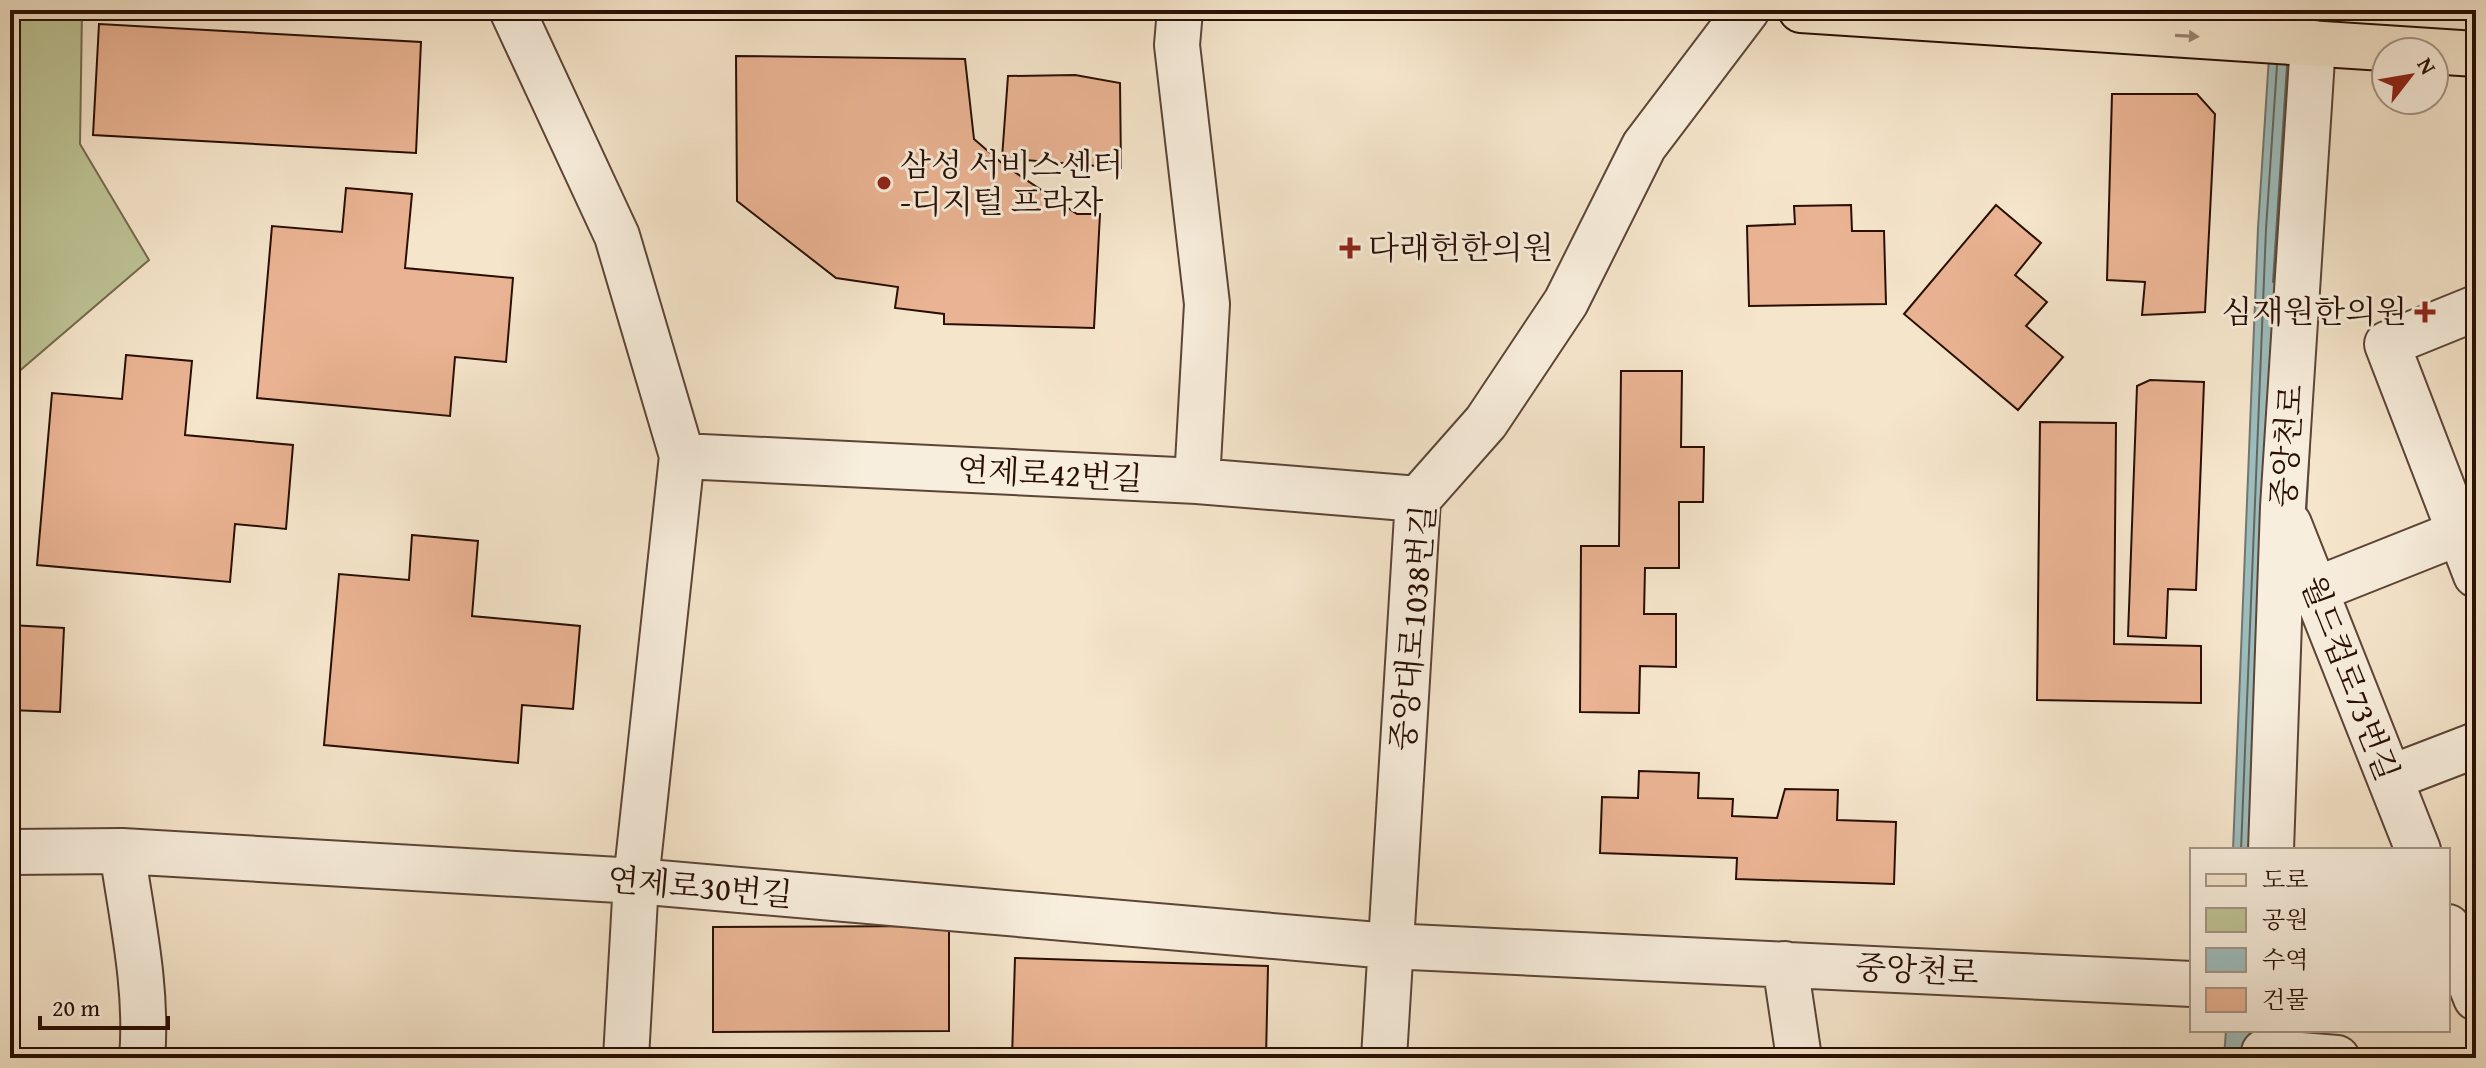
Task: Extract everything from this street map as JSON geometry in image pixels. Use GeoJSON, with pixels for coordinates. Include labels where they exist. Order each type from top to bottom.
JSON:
{"type":"FeatureCollection","features":[{"type":"Feature","properties":{"kind":"main road"},"geometry":{"type":"LineString","coordinates":[[1801,10],[2313,27],[2476,54]]}},
{"type":"Feature","properties":{"kind":"street"},"geometry":{"type":"LineString","coordinates":[[512,10],[617,236],[682,456],[636,881],[626,1058]]}},
{"type":"Feature","properties":{"kind":"street"},"geometry":{"type":"LineString","coordinates":[[1180,10],[1177,45],[1207,304],[1197,481]]}},
{"type":"Feature","properties":{"kind":"street","name":"중앙대로1038번길"},"geometry":{"type":"LineString","coordinates":[[1384,1058],[1418,499],[1486,422],[1566,302],[1644,146],[1747,10]]}},
{"type":"Feature","properties":{"kind":"street","name":"중앙천로"},"geometry":{"type":"LineString","coordinates":[[2271,848],[2283,507],[2313,27]]}},
{"type":"Feature","properties":{"kind":"street"},"geometry":{"type":"LineString","coordinates":[[2476,308],[2387,344],[2468,529],[2476,575]]}},
{"type":"Feature","properties":{"kind":"street","name":"연제로42번길"},"geometry":{"type":"LineString","coordinates":[[682,456],[1197,481],[1418,499]]}},
{"type":"Feature","properties":{"kind":"street","name":"월드컵로73번길"},"geometry":{"type":"LineString","coordinates":[[2283,507],[2417,848]]}},
{"type":"Feature","properties":{"kind":"street"},"geometry":{"type":"LineString","coordinates":[[2315,590],[2468,529]]}},
{"type":"Feature","properties":{"kind":"street"},"geometry":{"type":"LineString","coordinates":[[2390,778],[2476,745]]}},
{"type":"Feature","properties":{"kind":"street"},"geometry":{"type":"LineString","coordinates":[[122,851],[137,953],[144,1037],[142,1058]]}},
{"type":"Feature","properties":{"kind":"street","name":"연제로30번길"},"geometry":{"type":"LineString","coordinates":[[10,852],[122,851],[636,881],[1389,946],[1785,964]]}},
{"type":"Feature","properties":{"kind":"street"},"geometry":{"type":"LineString","coordinates":[[2450,931],[2474,985]]}},
{"type":"Feature","properties":{"kind":"street"},"geometry":{"type":"LineString","coordinates":[[1785,964],[1799,1058]]}},
{"type":"Feature","properties":{"kind":"street","name":"중앙천로"},"geometry":{"type":"LineString","coordinates":[[1785,964],[2190,984]]}},
{"type":"Feature","properties":{"kind":"street"},"geometry":{"type":"LineString","coordinates":[[2264,1047],[2337,1058]]}},
{"type":"Feature","properties":{"kind":"green space"},"geometry":{"type":"Polygon","coordinates":[[[82,10],[80,144],[149,260],[10,379],[10,12],[82,10]]]}},
{"type":"Feature","properties":{"kind":"water"},"geometry":{"type":"Polygon","coordinates":[[[2272,10],[2332,10],[2289,848],[2233,848],[2258,228],[2272,10]]]}},
{"type":"Feature","properties":{"kind":"water"},"geometry":{"type":"Polygon","coordinates":[[[2226,1032],[2280,1032],[2279,1058],[2224,1058],[2226,1032]]]}},
{"type":"Feature","properties":{"kind":"building"},"geometry":{"type":"Polygon","coordinates":[[[99,24],[421,42],[416,153],[93,135],[99,24]]]}},
{"type":"Feature","properties":{"kind":"building","name":"삼성 서비스센터 -디지털 프라자"},"geometry":{"type":"Polygon","coordinates":[[[736,56],[965,59],[974,139],[1004,165],[1077,214],[1100,214],[1094,328],[944,324],[944,314],[895,308],[898,287],[836,278],[737,201],[736,56]]]}},
{"type":"Feature","properties":{"kind":"building"},"geometry":{"type":"Polygon","coordinates":[[[1075,75],[1120,83],[1121,168],[1002,158],[1008,76],[1075,75]]]}},
{"type":"Feature","properties":{"kind":"building"},"geometry":{"type":"Polygon","coordinates":[[[2112,94],[2197,94],[2215,114],[2205,312],[2142,315],[2145,282],[2107,280],[2112,94]]]}},
{"type":"Feature","properties":{"kind":"building"},"geometry":{"type":"Polygon","coordinates":[[[346,188],[412,194],[405,268],[513,278],[506,362],[455,357],[450,416],[257,398],[272,226],[342,232],[346,188]]]}},
{"type":"Feature","properties":{"kind":"building"},"geometry":{"type":"Polygon","coordinates":[[[1851,205],[1852,231],[1884,231],[1886,304],[1749,306],[1747,226],[1795,224],[1794,206],[1851,205]]]}},
{"type":"Feature","properties":{"kind":"building"},"geometry":{"type":"Polygon","coordinates":[[[1996,205],[2041,243],[2015,275],[2047,302],[2026,326],[2063,357],[2018,410],[1904,314],[1996,205]]]}},
{"type":"Feature","properties":{"kind":"building"},"geometry":{"type":"Polygon","coordinates":[[[126,355],[192,361],[185,435],[293,445],[286,529],[235,524],[230,582],[37,565],[52,393],[122,399],[126,355]]]}},
{"type":"Feature","properties":{"kind":"building"},"geometry":{"type":"Polygon","coordinates":[[[1621,371],[1682,371],[1681,447],[1704,447],[1703,502],[1679,502],[1679,568],[1645,568],[1644,614],[1676,614],[1676,667],[1640,666],[1639,713],[1580,712],[1581,546],[1619,546],[1621,371]]]}},
{"type":"Feature","properties":{"kind":"building"},"geometry":{"type":"Polygon","coordinates":[[[2150,380],[2204,382],[2196,590],[2168,589],[2166,638],[2128,636],[2137,386],[2150,380]]]}},
{"type":"Feature","properties":{"kind":"building"},"geometry":{"type":"Polygon","coordinates":[[[2040,422],[2116,423],[2114,644],[2201,646],[2201,703],[2037,700],[2040,422]]]}},
{"type":"Feature","properties":{"kind":"building"},"geometry":{"type":"Polygon","coordinates":[[[412,535],[478,541],[472,616],[580,626],[573,709],[522,705],[518,763],[324,745],[339,574],[409,580],[412,535]]]}},
{"type":"Feature","properties":{"kind":"building"},"geometry":{"type":"Polygon","coordinates":[[[10,625],[64,628],[60,712],[10,710],[10,625]]]}},
{"type":"Feature","properties":{"kind":"building"},"geometry":{"type":"Polygon","coordinates":[[[1639,771],[1699,773],[1698,798],[1733,799],[1732,816],[1777,818],[1785,789],[1838,790],[1837,820],[1896,822],[1894,884],[1736,879],[1737,858],[1600,853],[1602,797],[1638,798],[1639,771]]]}},
{"type":"Feature","properties":{"kind":"building"},"geometry":{"type":"Polygon","coordinates":[[[949,926],[949,1031],[713,1032],[713,927],[949,926]]]}},
{"type":"Feature","properties":{"kind":"building"},"geometry":{"type":"Polygon","coordinates":[[[1015,958],[1268,966],[1266,1058],[1012,1058],[1015,958]]]}},
{"type":"Feature","properties":{"kind":"place","name":"삼성 서비스센터 -디지털 프라자"},"geometry":{"type":"Point","coordinates":[884,183]}},
{"type":"Feature","properties":{"kind":"place","name":"다래헌한의원"},"geometry":{"type":"Point","coordinates":[1350,248]}},
{"type":"Feature","properties":{"kind":"place","name":"심재원한의원"},"geometry":{"type":"Point","coordinates":[2425,312]}}]}
